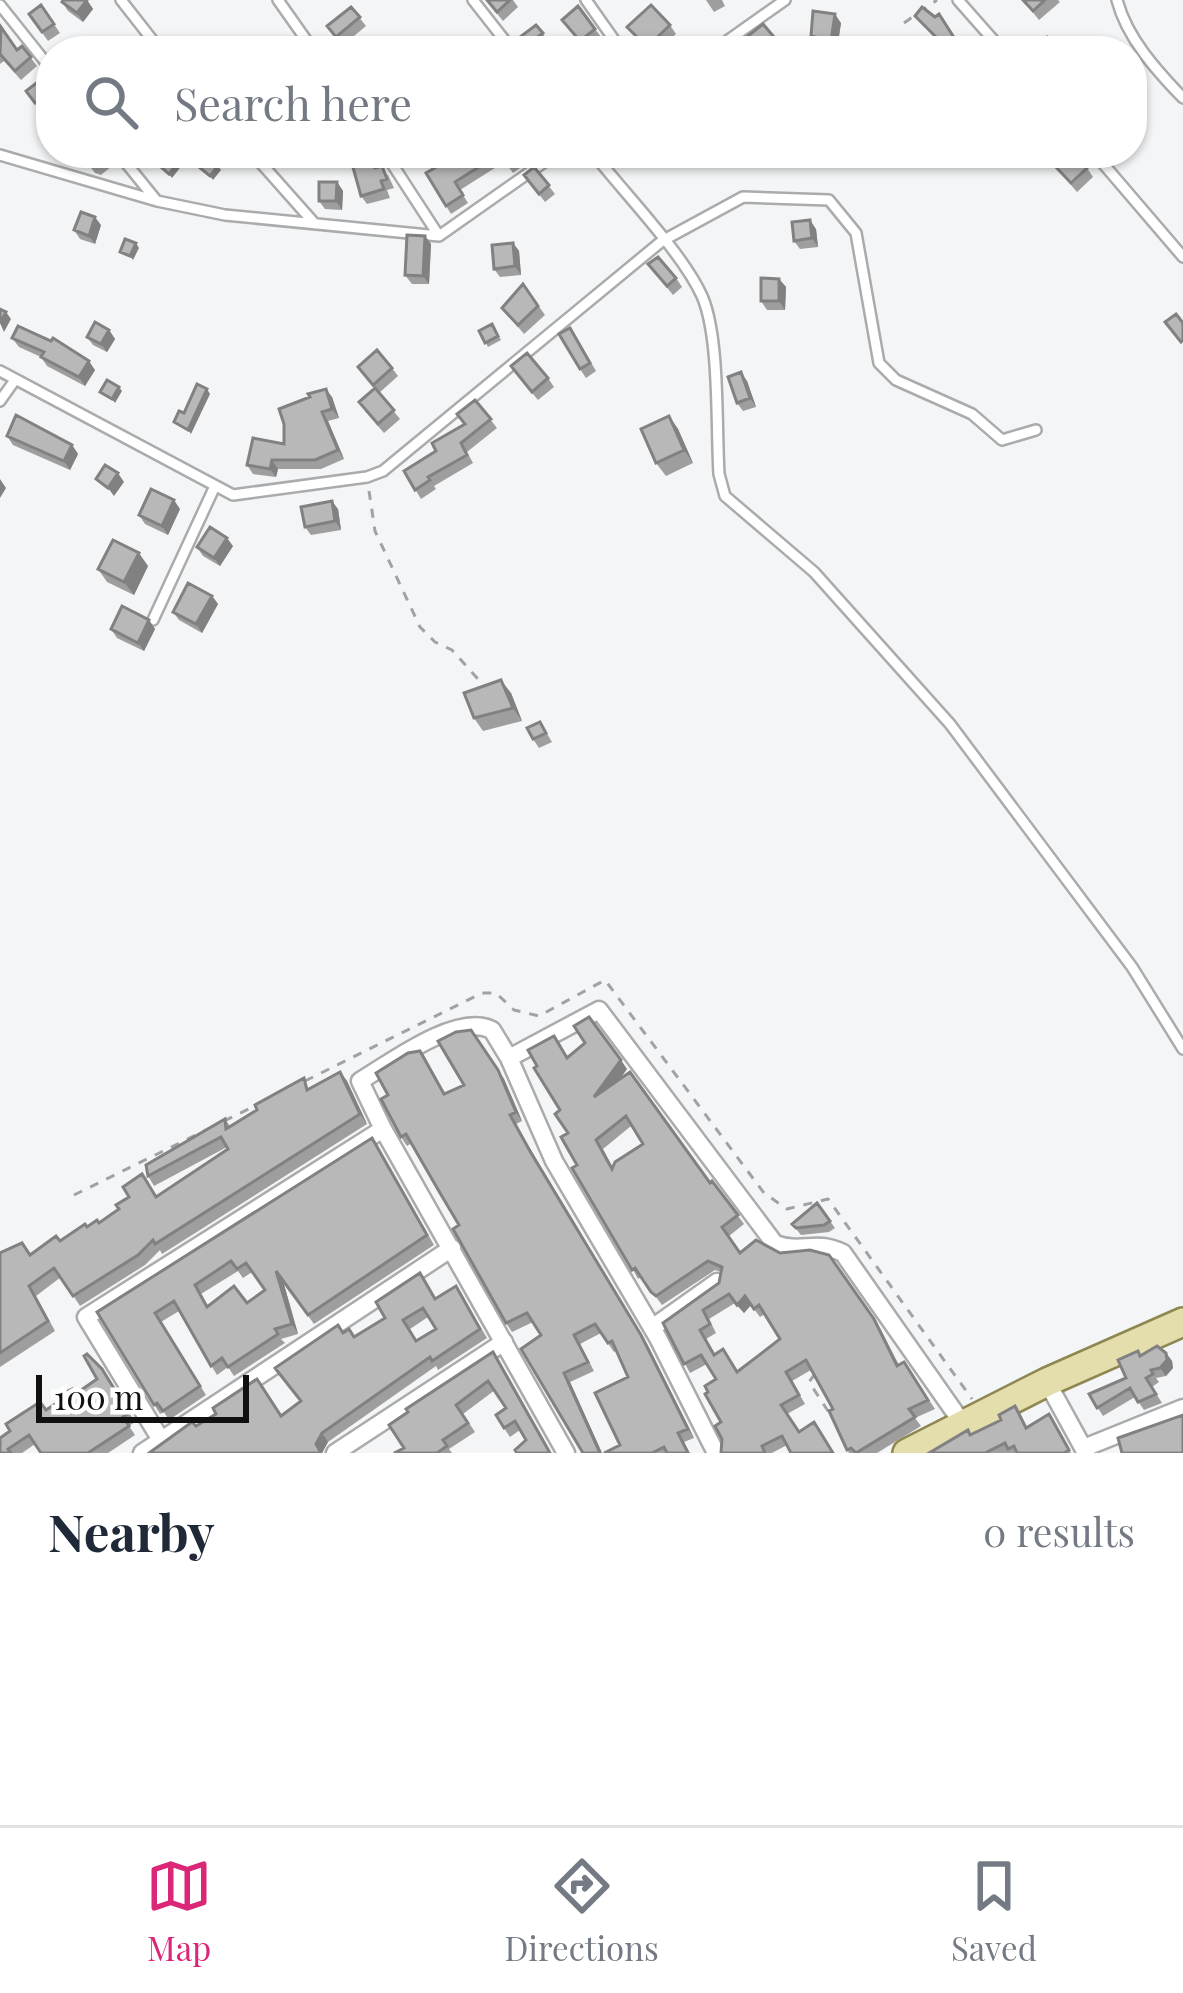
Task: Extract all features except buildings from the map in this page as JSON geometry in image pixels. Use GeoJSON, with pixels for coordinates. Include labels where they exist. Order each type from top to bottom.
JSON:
{"type":"FeatureCollection","features":[{"type":"Feature","properties":{"kind":"main road"},"geometry":{"type":"LineString","coordinates":[[907,1453],[1047,1382],[1183,1322]]}},
{"type":"Feature","properties":{"kind":"street"},"geometry":{"type":"LineString","coordinates":[[509,1058],[599,1010],[776,1244],[800,1249],[825,1244],[843,1253],[974,1420]]}},
{"type":"Feature","properties":{"kind":"street"},"geometry":{"type":"LineString","coordinates":[[566,1453],[360,1081],[424,1043],[470,1024],[492,1030],[509,1058],[554,1161],[652,1328],[716,1453]]}},
{"type":"Feature","properties":{"kind":"street"},"geometry":{"type":"LineString","coordinates":[[161,1440],[86,1317],[383,1129]]}},
{"type":"Feature","properties":{"kind":"street"},"geometry":{"type":"LineString","coordinates":[[142,1453],[452,1247]]}},
{"type":"Feature","properties":{"kind":"street"},"geometry":{"type":"LineString","coordinates":[[652,1328],[717,1282]]}},
{"type":"Feature","properties":{"kind":"street"},"geometry":{"type":"LineString","coordinates":[[335,1453],[504,1342]]}},
{"type":"Feature","properties":{"kind":"street"},"geometry":{"type":"LineString","coordinates":[[1047,1382],[1085,1451],[1183,1408]]}},
{"type":"Feature","properties":{"kind":"lane"},"geometry":{"type":"LineString","coordinates":[[121,0],[149,36]]}},
{"type":"Feature","properties":{"kind":"lane"},"geometry":{"type":"LineString","coordinates":[[278,0],[303,36]]}},
{"type":"Feature","properties":{"kind":"lane"},"geometry":{"type":"LineString","coordinates":[[473,0],[501,36]]}},
{"type":"Feature","properties":{"kind":"lane"},"geometry":{"type":"LineString","coordinates":[[586,0],[611,36]]}},
{"type":"Feature","properties":{"kind":"lane"},"geometry":{"type":"LineString","coordinates":[[734,36],[785,0]]}},
{"type":"Feature","properties":{"kind":"lane"},"geometry":{"type":"LineString","coordinates":[[958,0],[990,36]]}},
{"type":"Feature","properties":{"kind":"lane"},"geometry":{"type":"LineString","coordinates":[[1117,0],[1134,36]]}},
{"type":"Feature","properties":{"kind":"lane"},"geometry":{"type":"LineString","coordinates":[[0,5],[36,50]]}},
{"type":"Feature","properties":{"kind":"lane"},"geometry":{"type":"LineString","coordinates":[[1147,56],[1183,98]]}},
{"type":"Feature","properties":{"kind":"lane"},"geometry":{"type":"LineString","coordinates":[[0,155],[36,166]]}},
{"type":"Feature","properties":{"kind":"lane"},"geometry":{"type":"LineString","coordinates":[[44,168],[224,215],[439,236],[536,168]]}},
{"type":"Feature","properties":{"kind":"lane"},"geometry":{"type":"LineString","coordinates":[[130,168],[157,201]]}},
{"type":"Feature","properties":{"kind":"lane"},"geometry":{"type":"LineString","coordinates":[[265,168],[315,224]]}},
{"type":"Feature","properties":{"kind":"lane"},"geometry":{"type":"LineString","coordinates":[[396,168],[439,236]]}},
{"type":"Feature","properties":{"kind":"lane"},"geometry":{"type":"LineString","coordinates":[[605,168],[684,266],[702,296],[710,322],[718,473],[725,496],[814,572],[950,724],[1132,967],[1183,1049]]}},
{"type":"Feature","properties":{"kind":"lane"},"geometry":{"type":"LineString","coordinates":[[1107,168],[1183,257]]}},
{"type":"Feature","properties":{"kind":"lane"},"geometry":{"type":"LineString","coordinates":[[0,371],[233,495],[367,477],[383,471],[662,241],[742,197],[830,200],[856,233],[879,363],[896,380],[972,414],[1003,440],[1036,430]]}},
{"type":"Feature","properties":{"kind":"lane"},"geometry":{"type":"LineString","coordinates":[[0,401],[14,380]]}},
{"type":"Feature","properties":{"kind":"lane"},"geometry":{"type":"LineString","coordinates":[[153,620],[215,486]]}},
{"type":"Feature","properties":{"kind":"path"},"geometry":{"type":"LineString","coordinates":[[904,23],[937,0]]}},
{"type":"Feature","properties":{"kind":"path"},"geometry":{"type":"LineString","coordinates":[[367,477],[375,531],[420,628],[452,650],[485,689]]}},
{"type":"Feature","properties":{"kind":"path"},"geometry":{"type":"LineString","coordinates":[[301,1083],[482,992],[496,993],[514,1010],[539,1016],[605,980],[764,1193],[787,1209],[828,1199],[974,1420]]}},
{"type":"Feature","properties":{"kind":"path"},"geometry":{"type":"LineString","coordinates":[[74,1196],[260,1103]]}},
{"type":"Feature","properties":{"kind":"path"},"geometry":{"type":"LineString","coordinates":[[815,1374],[809,1382],[833,1420]]}}]}
